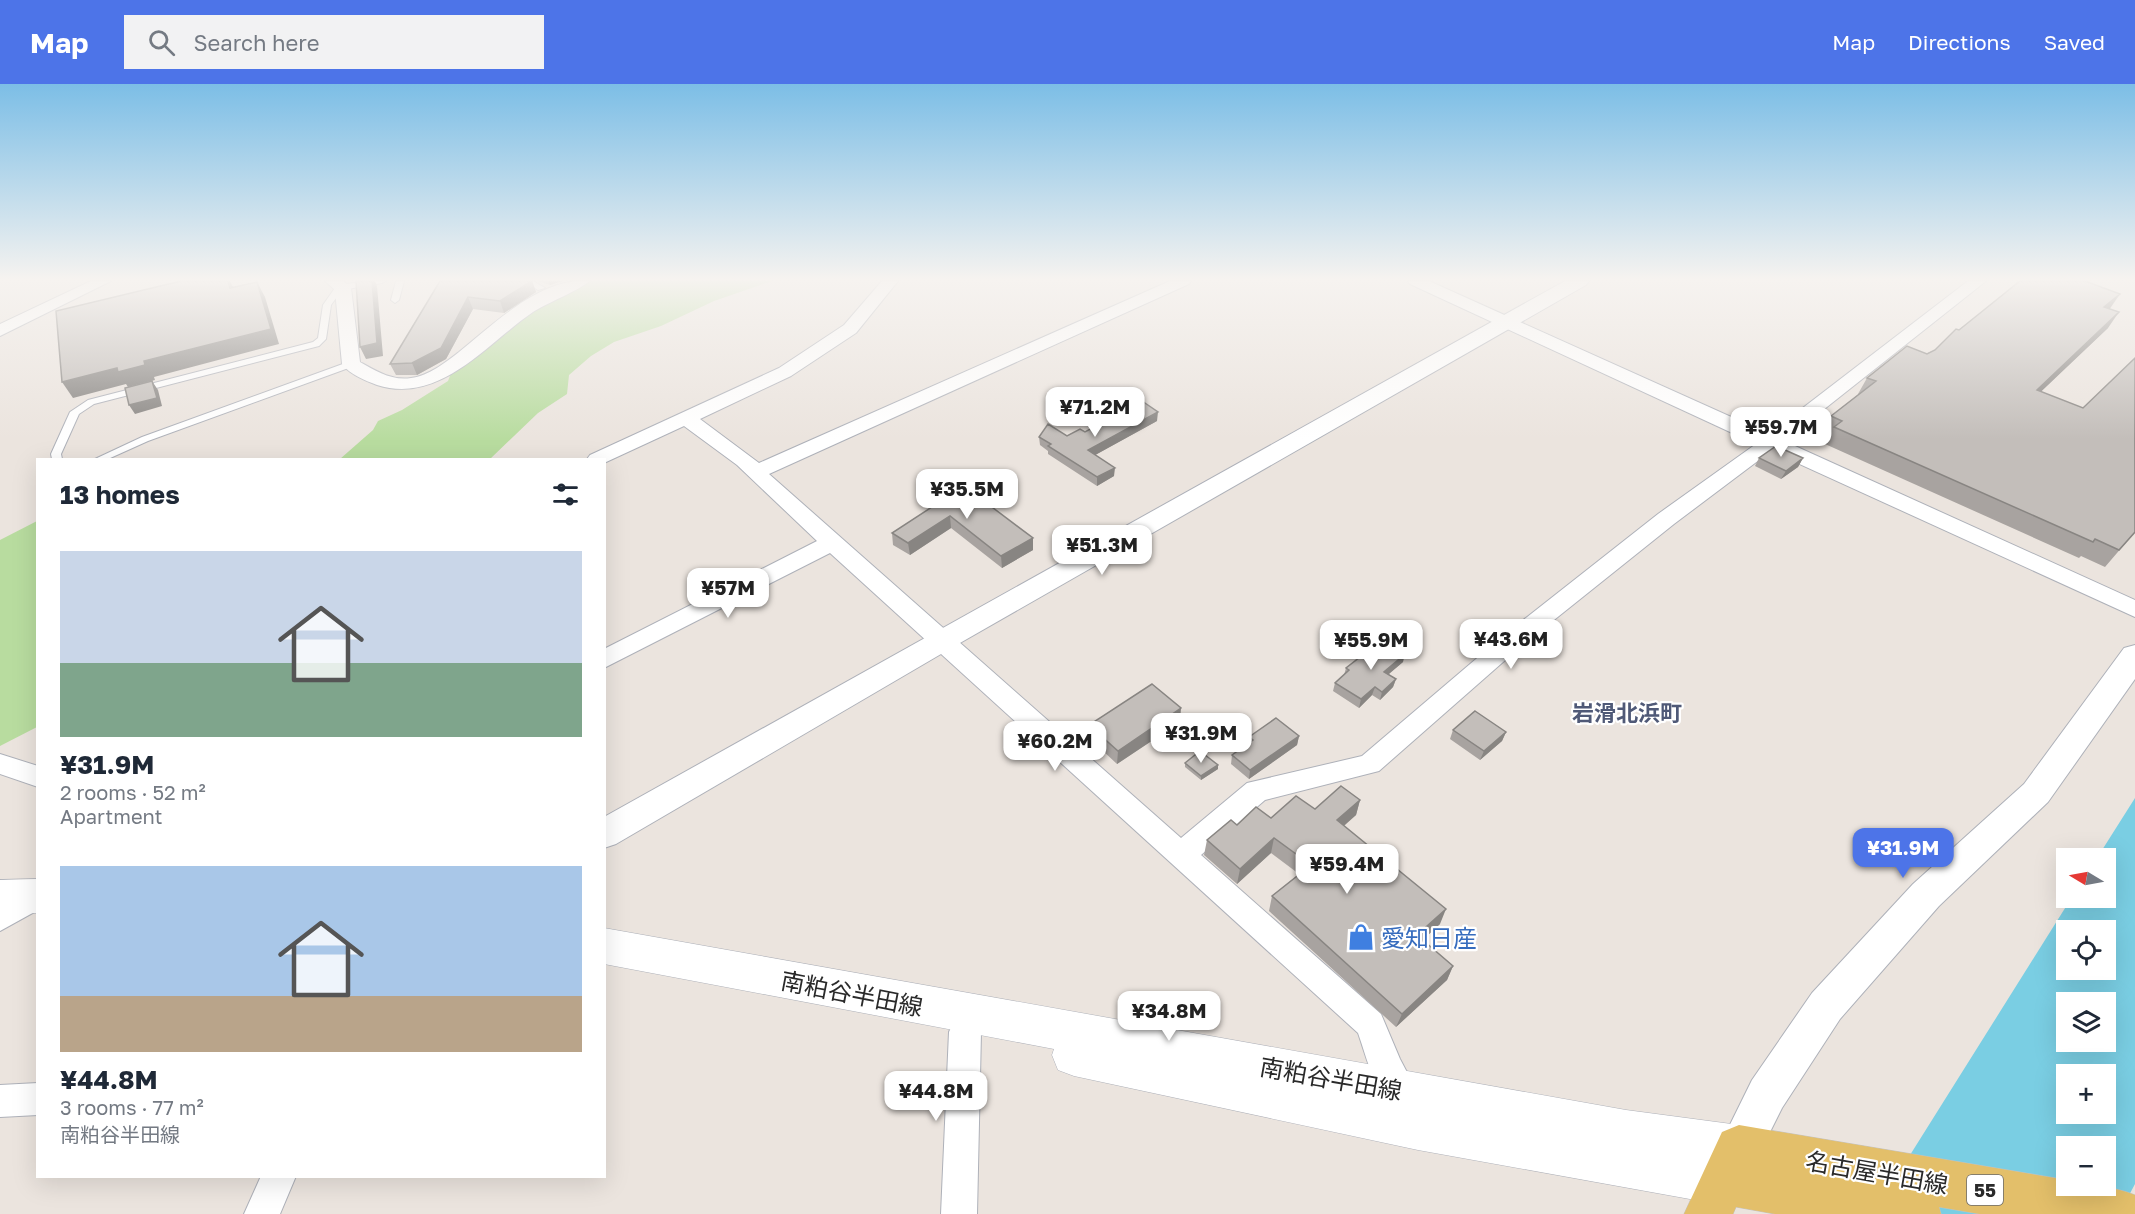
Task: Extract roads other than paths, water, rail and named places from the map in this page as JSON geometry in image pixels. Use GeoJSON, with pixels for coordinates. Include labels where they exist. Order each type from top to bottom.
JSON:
{"type":"FeatureCollection","features":[{"type":"Feature","properties":{"kind":"main road","name":"南粕谷半田線"},"geometry":{"type":"LineString","coordinates":[[606,946],[971,1015],[1409,1108],[1723,1181]]}},
{"type":"Feature","properties":{"kind":"main road","name":"南粕谷半田線"},"geometry":{"type":"LineString","coordinates":[[606,964],[965,1032],[1409,1108]]}},
{"type":"Feature","properties":{"kind":"main road","name":"名古屋半田線"},"geometry":{"type":"LineString","coordinates":[[1723,1181],[1837,1182],[2122,1214]]}},
{"type":"Feature","properties":{"kind":"main road","name":"名古屋半田線"},"geometry":{"type":"LineString","coordinates":[[1837,1182],[1917,1214]]}},
{"type":"Feature","properties":{"kind":"street"},"geometry":{"type":"LineString","coordinates":[[346,334],[351,364],[389,382],[413,384],[424,382],[456,364],[495,334]]}},
{"type":"Feature","properties":{"kind":"street"},"geometry":{"type":"LineString","coordinates":[[599,458],[755,388],[844,334]]}},
{"type":"Feature","properties":{"kind":"street"},"geometry":{"type":"LineString","coordinates":[[756,472],[1065,334]]}},
{"type":"Feature","properties":{"kind":"street"},"geometry":{"type":"LineString","coordinates":[[606,833],[942,640],[1485,334]]}},
{"type":"Feature","properties":{"kind":"street"},"geometry":{"type":"LineString","coordinates":[[1532,334],[1772,441],[2135,609]]}},
{"type":"Feature","properties":{"kind":"street"},"geometry":{"type":"LineString","coordinates":[[1181,855],[1257,791],[1370,764],[1511,642],[1666,519],[1772,441],[1910,334]]}},
{"type":"Feature","properties":{"kind":"street"},"geometry":{"type":"LineString","coordinates":[[684,418],[713,435],[756,472],[1370,1024],[1409,1108]]}},
{"type":"Feature","properties":{"kind":"street"},"geometry":{"type":"LineString","coordinates":[[606,659],[833,542]]}},
{"type":"Feature","properties":{"kind":"street"},"geometry":{"type":"LineString","coordinates":[[1723,1181],[1767,1094],[1826,1006],[1926,895],[2036,793],[2135,656]]}},
{"type":"Feature","properties":{"kind":"street"},"geometry":{"type":"LineString","coordinates":[[0,764],[36,776]]}},
{"type":"Feature","properties":{"kind":"street"},"geometry":{"type":"LineString","coordinates":[[0,918],[24,892]]}},
{"type":"Feature","properties":{"kind":"street"},"geometry":{"type":"LineString","coordinates":[[959,1214],[965,1032]]}},
{"type":"Feature","properties":{"kind":"street"},"geometry":{"type":"LineString","coordinates":[[0,1101],[36,1099]]}},
{"type":"Feature","properties":{"kind":"street"},"geometry":{"type":"LineString","coordinates":[[262,1214],[278,1178]]}},
{"type":"Feature","properties":{"kind":"lane"},"geometry":{"type":"LineString","coordinates":[[57,458],[56,454],[75,412],[92,402],[316,344],[322,339],[323,334]]}},
{"type":"Feature","properties":{"kind":"lane"},"geometry":{"type":"LineString","coordinates":[[102,458],[145,439],[351,364]]}},
{"type":"Feature","properties":{"kind":"water"},"geometry":{"type":"Polygon","coordinates":[[[2135,798],[2135,1184],[2119,1214],[1873,1214],[2056,922],[2056,980],[2116,980],[2116,920],[2058,920],[2065,908],[2116,908],[2116,848],[2103,848],[2135,798]]]}},
{"type":"Feature","properties":{"kind":"place","name":"愛知日産"},"geometry":{"type":"Point","coordinates":[1361,937]}},
{"type":"Feature","properties":{"kind":"district","name":"岩滑北浜町"},"geometry":{"type":"Point","coordinates":[1627,712]}}]}
